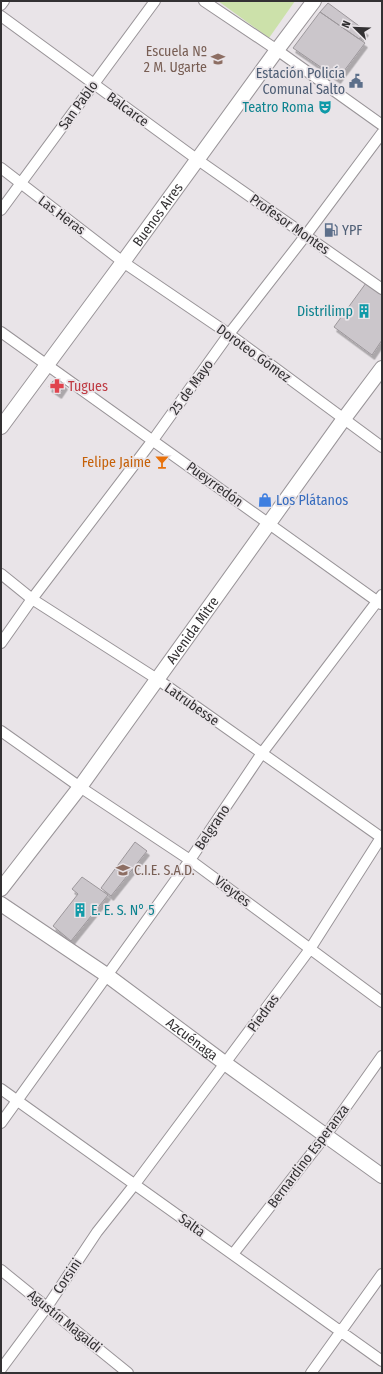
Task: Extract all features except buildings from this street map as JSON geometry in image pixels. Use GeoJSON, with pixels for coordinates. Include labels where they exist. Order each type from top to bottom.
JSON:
{"type":"FeatureCollection","features":[{"type":"Feature","properties":{"kind":"street"},"geometry":{"type":"LineString","coordinates":[[1,5],[4,1]]}},
{"type":"Feature","properties":{"kind":"street","name":"San Pablo"},"geometry":{"type":"LineString","coordinates":[[1,210],[155,1]]}},
{"type":"Feature","properties":{"kind":"street"},"geometry":{"type":"LineString","coordinates":[[204,1],[277,50],[382,125]]}},
{"type":"Feature","properties":{"kind":"street","name":"Buenos Aires"},"geometry":{"type":"LineString","coordinates":[[1,427],[124,262],[314,1]]}},
{"type":"Feature","properties":{"kind":"street","name":"Balcarce"},"geometry":{"type":"LineString","coordinates":[[1,16],[198,160]]}},
{"type":"Feature","properties":{"kind":"street","name":"25 de Mayo"},"geometry":{"type":"LineString","coordinates":[[1,643],[32,599],[153,440],[229,334],[306,235],[382,133]]}},
{"type":"Feature","properties":{"kind":"street","name":"Profesor Montes"},"geometry":{"type":"LineString","coordinates":[[198,160],[382,289]]}},
{"type":"Feature","properties":{"kind":"street","name":"Las Heras"},"geometry":{"type":"LineString","coordinates":[[1,168],[124,262]]}},
{"type":"Feature","properties":{"kind":"street","name":"Doroteo Gómez"},"geometry":{"type":"LineString","coordinates":[[124,262],[229,334],[382,447]]}},
{"type":"Feature","properties":{"kind":"street","name":"Pueyrredón"},"geometry":{"type":"LineString","coordinates":[[1,332],[269,523],[380,600]]}},
{"type":"Feature","properties":{"kind":"street","name":"Avenida Mitre"},"geometry":{"type":"LineString","coordinates":[[1,889],[80,787],[382,368]]}},
{"type":"Feature","properties":{"kind":"street","name":"Latrubesse"},"geometry":{"type":"LineString","coordinates":[[1,574],[32,599],[157,679],[382,837]]}},
{"type":"Feature","properties":{"kind":"street","name":"Belgrano"},"geometry":{"type":"LineString","coordinates":[[1,1123],[190,860],[262,753],[380,600]]}},
{"type":"Feature","properties":{"kind":"street","name":"Vieytes"},"geometry":{"type":"LineString","coordinates":[[1,730],[80,787],[190,860],[382,1002]]}},
{"type":"Feature","properties":{"kind":"street","name":"Piedras"},"geometry":{"type":"LineString","coordinates":[[135,1184],[226,1064],[310,949],[382,837]]}},
{"type":"Feature","properties":{"kind":"street","name":"Azcuénaga"},"geometry":{"type":"LineString","coordinates":[[1,904],[108,976],[226,1064],[382,1176]]}},
{"type":"Feature","properties":{"kind":"street","name":"Bernardino Esperanza"},"geometry":{"type":"LineString","coordinates":[[233,1254],[326,1135],[382,1056]]}},
{"type":"Feature","properties":{"kind":"street","name":"Salta"},"geometry":{"type":"LineString","coordinates":[[1,1088],[382,1361]]}},
{"type":"Feature","properties":{"kind":"street","name":"Corsini"},"geometry":{"type":"LineString","coordinates":[[1,1369],[47,1307],[96,1232],[135,1184]]}},
{"type":"Feature","properties":{"kind":"street","name":"Agustín Magaldi"},"geometry":{"type":"LineString","coordinates":[[1,1270],[128,1373]]}},
{"type":"Feature","properties":{"kind":"street"},"geometry":{"type":"LineString","coordinates":[[311,1373],[382,1274]]}},
{"type":"Feature","properties":{"kind":"green space"},"geometry":{"type":"Polygon","coordinates":[[[218,1],[295,1],[269,38],[218,1]]]}},
{"type":"Feature","properties":{"kind":"place","name":"Escuela Nº 2 M. Ugarte"},"geometry":{"type":"Point","coordinates":[218,59]}},
{"type":"Feature","properties":{"kind":"place","name":"Estación Policía Comunal Salto"},"geometry":{"type":"Point","coordinates":[356,81]}},
{"type":"Feature","properties":{"kind":"place","name":"Teatro Roma"},"geometry":{"type":"Point","coordinates":[325,107]}},
{"type":"Feature","properties":{"kind":"place","name":"YPF"},"geometry":{"type":"Point","coordinates":[331,230]}},
{"type":"Feature","properties":{"kind":"place","name":"Distrilimp"},"geometry":{"type":"Point","coordinates":[364,311]}},
{"type":"Feature","properties":{"kind":"place","name":"Tugues"},"geometry":{"type":"Point","coordinates":[57,386]}},
{"type":"Feature","properties":{"kind":"place","name":"Felipe Jaime"},"geometry":{"type":"Point","coordinates":[162,462]}},
{"type":"Feature","properties":{"kind":"place","name":"Los Plátanos"},"geometry":{"type":"Point","coordinates":[265,500]}},
{"type":"Feature","properties":{"kind":"place","name":"C.I.E. S.A.D."},"geometry":{"type":"Point","coordinates":[123,870]}},
{"type":"Feature","properties":{"kind":"place","name":"E. E. S. N° 5"},"geometry":{"type":"Point","coordinates":[80,910]}}]}
